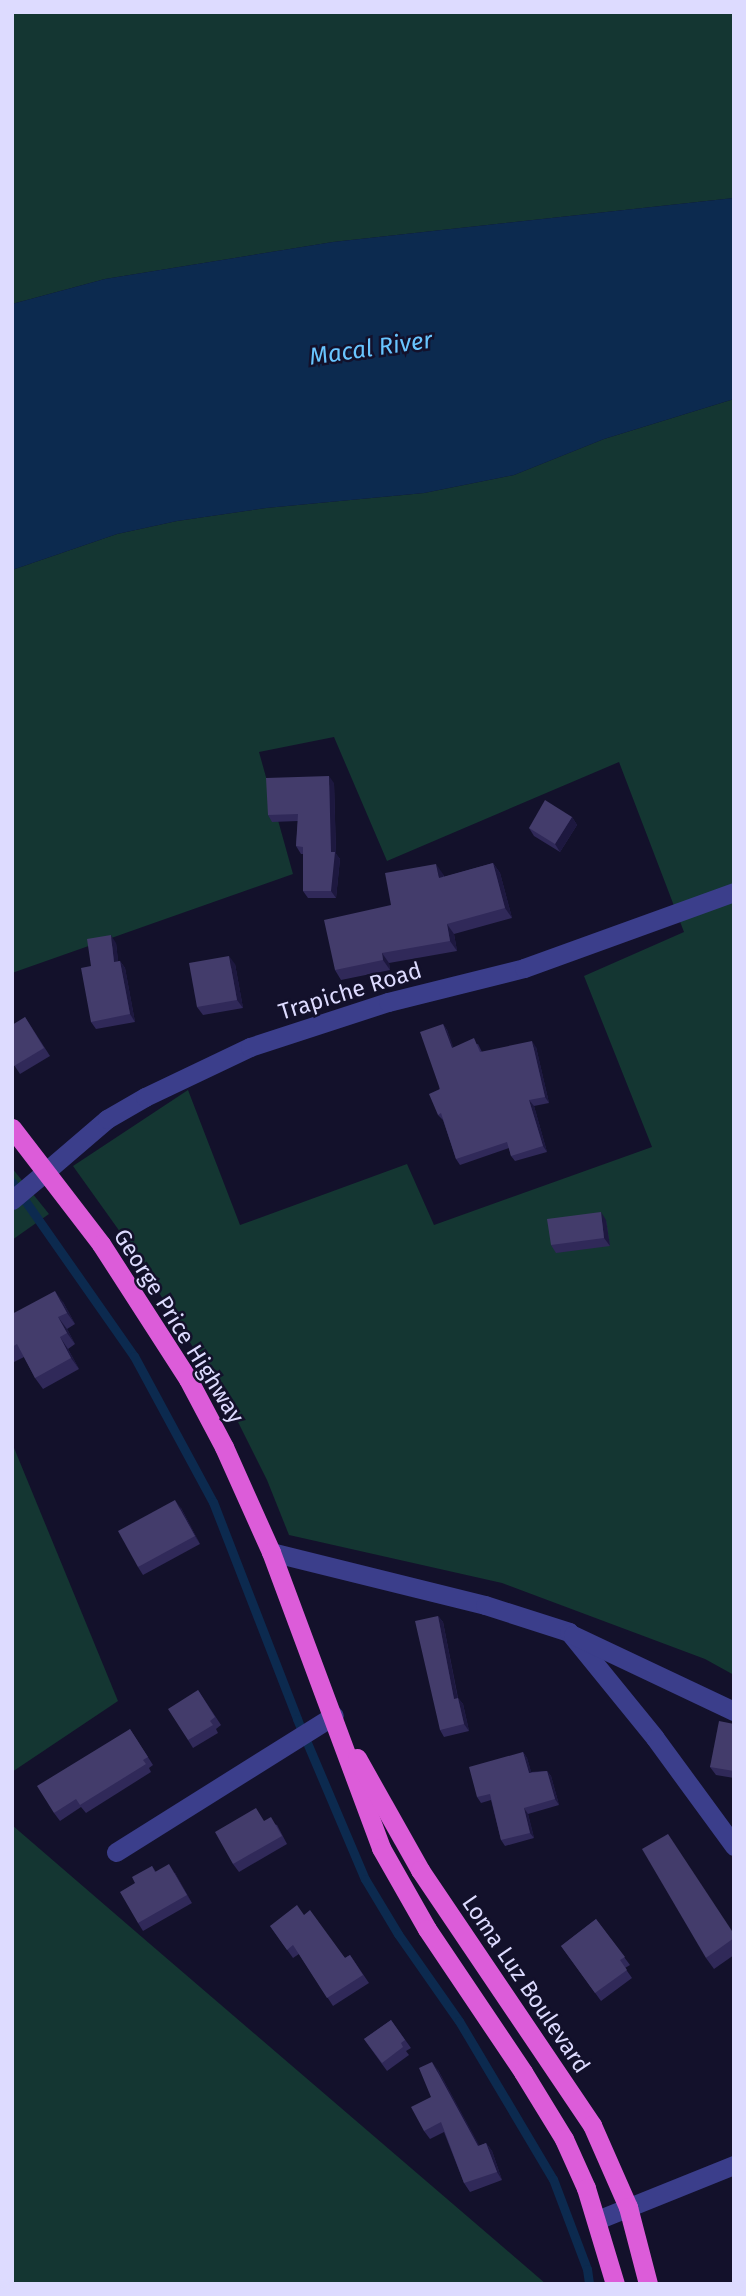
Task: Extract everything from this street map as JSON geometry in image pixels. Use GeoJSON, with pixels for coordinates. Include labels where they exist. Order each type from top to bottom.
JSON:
{"type":"FeatureCollection","features":[{"type":"Feature","properties":{"kind":"highway","name":"George Price Highway"},"geometry":{"type":"LineString","coordinates":[[12,1128],[101,1244],[188,1379],[224,1447],[271,1552],[335,1719]]}},
{"type":"Feature","properties":{"kind":"highway","name":"Loma Luz Boulevard"},"geometry":{"type":"LineString","coordinates":[[335,1719],[420,1870],[592,2125],[628,2207],[648,2284]]}},
{"type":"Feature","properties":{"kind":"highway"},"geometry":{"type":"LineString","coordinates":[[335,1719],[359,1794],[381,1848],[427,1929],[523,2072],[564,2139],[597,2220],[615,2284]]}},
{"type":"Feature","properties":{"kind":"street","name":"Trapiche Road"},"geometry":{"type":"LineString","coordinates":[[12,1200],[107,1119],[145,1097],[250,1047],[388,1002],[524,968],[734,892]]}},
{"type":"Feature","properties":{"kind":"street"},"geometry":{"type":"LineString","coordinates":[[271,1552],[485,1605],[569,1632],[734,1711]]}},
{"type":"Feature","properties":{"kind":"street"},"geometry":{"type":"LineString","coordinates":[[569,1632],[655,1738],[734,1846]]}},
{"type":"Feature","properties":{"kind":"street"},"geometry":{"type":"LineString","coordinates":[[116,1852],[335,1719]]}},
{"type":"Feature","properties":{"kind":"street"},"geometry":{"type":"LineString","coordinates":[[597,2220],[734,2165]]}},
{"type":"Feature","properties":{"kind":"green space"},"geometry":{"type":"Polygon","coordinates":[[[12,12],[734,12],[734,198],[333,242],[105,279],[12,304],[12,12]]]}},
{"type":"Feature","properties":{"kind":"green space"},"geometry":{"type":"Polygon","coordinates":[[[734,399],[734,1675],[705,1659],[502,1583],[289,1535],[267,1480],[231,1408],[128,1243],[73,1166],[188,1090],[240,1225],[407,1164],[434,1225],[652,1147],[584,976],[684,932],[619,762],[387,861],[334,737],[259,752],[293,874],[12,973],[12,570],[117,534],[177,521],[266,508],[424,493],[514,475],[604,439],[734,399]]]}},
{"type":"Feature","properties":{"kind":"green space"},"geometry":{"type":"Polygon","coordinates":[[[12,1168],[49,1214],[12,1240],[12,1168]]]}},
{"type":"Feature","properties":{"kind":"green space"},"geometry":{"type":"Polygon","coordinates":[[[12,1443],[118,1701],[12,1772],[12,1443]]]}},
{"type":"Feature","properties":{"kind":"green space"},"geometry":{"type":"Polygon","coordinates":[[[12,1825],[150,1944],[546,2284],[12,2284],[12,1825]]]}},
{"type":"Feature","properties":{"kind":"water","name":"Macal River"},"geometry":{"type":"Polygon","coordinates":[[[734,198],[734,399],[604,439],[514,475],[424,493],[266,508],[177,521],[117,534],[12,570],[12,304],[105,279],[333,242],[734,198]]]}},
{"type":"Feature","properties":{"kind":"building"},"geometry":{"type":"Polygon","coordinates":[[[329,776],[331,852],[335,852],[331,891],[303,891],[303,847],[296,846],[298,814],[268,815],[266,778],[329,776]]]}},
{"type":"Feature","properties":{"kind":"building"},"geometry":{"type":"Polygon","coordinates":[[[545,800],[572,817],[555,844],[529,828],[545,800]]]}},
{"type":"Feature","properties":{"kind":"building"},"geometry":{"type":"Polygon","coordinates":[[[493,863],[505,908],[447,924],[450,941],[382,953],[383,960],[335,970],[324,920],[391,905],[385,873],[436,864],[439,878],[493,863]]]}},
{"type":"Feature","properties":{"kind":"building"},"geometry":{"type":"Polygon","coordinates":[[[111,935],[114,962],[120,961],[130,1014],[91,1022],[81,968],[91,966],[87,939],[111,935]]]}},
{"type":"Feature","properties":{"kind":"building"},"geometry":{"type":"Polygon","coordinates":[[[229,956],[237,1000],[197,1007],[189,963],[229,956]]]}},
{"type":"Feature","properties":{"kind":"building"},"geometry":{"type":"Polygon","coordinates":[[[25,1017],[44,1048],[14,1066],[12,1025],[25,1017]]]}},
{"type":"Feature","properties":{"kind":"building"},"geometry":{"type":"Polygon","coordinates":[[[443,1024],[452,1048],[474,1038],[480,1052],[532,1041],[545,1097],[529,1100],[543,1146],[511,1156],[507,1142],[456,1159],[441,1113],[438,1115],[429,1094],[440,1089],[420,1032],[443,1024]]]}},
{"type":"Feature","properties":{"kind":"building"},"geometry":{"type":"Polygon","coordinates":[[[601,1212],[604,1238],[551,1245],[547,1219],[601,1212]]]}},
{"type":"Feature","properties":{"kind":"building"},"geometry":{"type":"Polygon","coordinates":[[[55,1291],[67,1313],[58,1317],[67,1333],[60,1337],[71,1358],[35,1378],[17,1344],[12,1347],[12,1314],[55,1291]]]}},
{"type":"Feature","properties":{"kind":"building"},"geometry":{"type":"Polygon","coordinates":[[[175,1500],[195,1536],[138,1567],[118,1531],[175,1500]]]}},
{"type":"Feature","properties":{"kind":"building"},"geometry":{"type":"Polygon","coordinates":[[[438,1616],[454,1699],[458,1698],[464,1724],[440,1730],[415,1621],[438,1616]]]}},
{"type":"Feature","properties":{"kind":"building"},"geometry":{"type":"Polygon","coordinates":[[[198,1690],[215,1717],[210,1721],[213,1725],[188,1740],[168,1709],[198,1690]]]}},
{"type":"Feature","properties":{"kind":"building"},"geometry":{"type":"Polygon","coordinates":[[[719,1721],[734,1724],[734,1771],[710,1767],[719,1721]]]}},
{"type":"Feature","properties":{"kind":"building"},"geometry":{"type":"Polygon","coordinates":[[[130,1729],[148,1757],[143,1760],[146,1764],[80,1805],[76,1799],[54,1813],[37,1786],[130,1729]]]}},
{"type":"Feature","properties":{"kind":"building"},"geometry":{"type":"Polygon","coordinates":[[[523,1752],[529,1773],[547,1771],[555,1799],[524,1808],[530,1833],[501,1840],[490,1794],[477,1797],[469,1767],[523,1752]]]}},
{"type":"Feature","properties":{"kind":"building"},"geometry":{"type":"Polygon","coordinates":[[[256,1808],[264,1821],[271,1817],[282,1836],[233,1864],[215,1832],[256,1808]]]}},
{"type":"Feature","properties":{"kind":"building"},"geometry":{"type":"Polygon","coordinates":[[[668,1834],[734,1934],[734,1938],[706,1958],[642,1849],[668,1834]]]}},
{"type":"Feature","properties":{"kind":"building"},"geometry":{"type":"Polygon","coordinates":[[[169,1864],[187,1895],[138,1923],[120,1892],[135,1883],[132,1877],[152,1866],[155,1872],[169,1864]]]}},
{"type":"Feature","properties":{"kind":"building"},"geometry":{"type":"Polygon","coordinates":[[[297,1905],[304,1915],[310,1910],[345,1958],[350,1955],[363,1975],[327,1998],[293,1945],[287,1950],[270,1926],[297,1905]]]}},
{"type":"Feature","properties":{"kind":"building"},"geometry":{"type":"Polygon","coordinates":[[[596,1919],[625,1957],[620,1960],[627,1970],[595,1993],[561,1946],[596,1919]]]}},
{"type":"Feature","properties":{"kind":"building"},"geometry":{"type":"Polygon","coordinates":[[[391,2020],[405,2040],[401,2043],[403,2047],[382,2063],[364,2039],[391,2020]]]}},
{"type":"Feature","properties":{"kind":"building"},"geometry":{"type":"Polygon","coordinates":[[[432,2062],[478,2146],[486,2143],[497,2172],[464,2183],[441,2122],[424,2131],[411,2107],[431,2097],[419,2068],[432,2062]]]}},
{"type":"Feature","properties":{"kind":"waterway"},"geometry":{"type":"LineString","coordinates":[[12,1182],[134,1356],[213,1502],[297,1719],[365,1879],[398,1934],[459,2021],[553,2179],[587,2269],[589,2284]]}}]}
